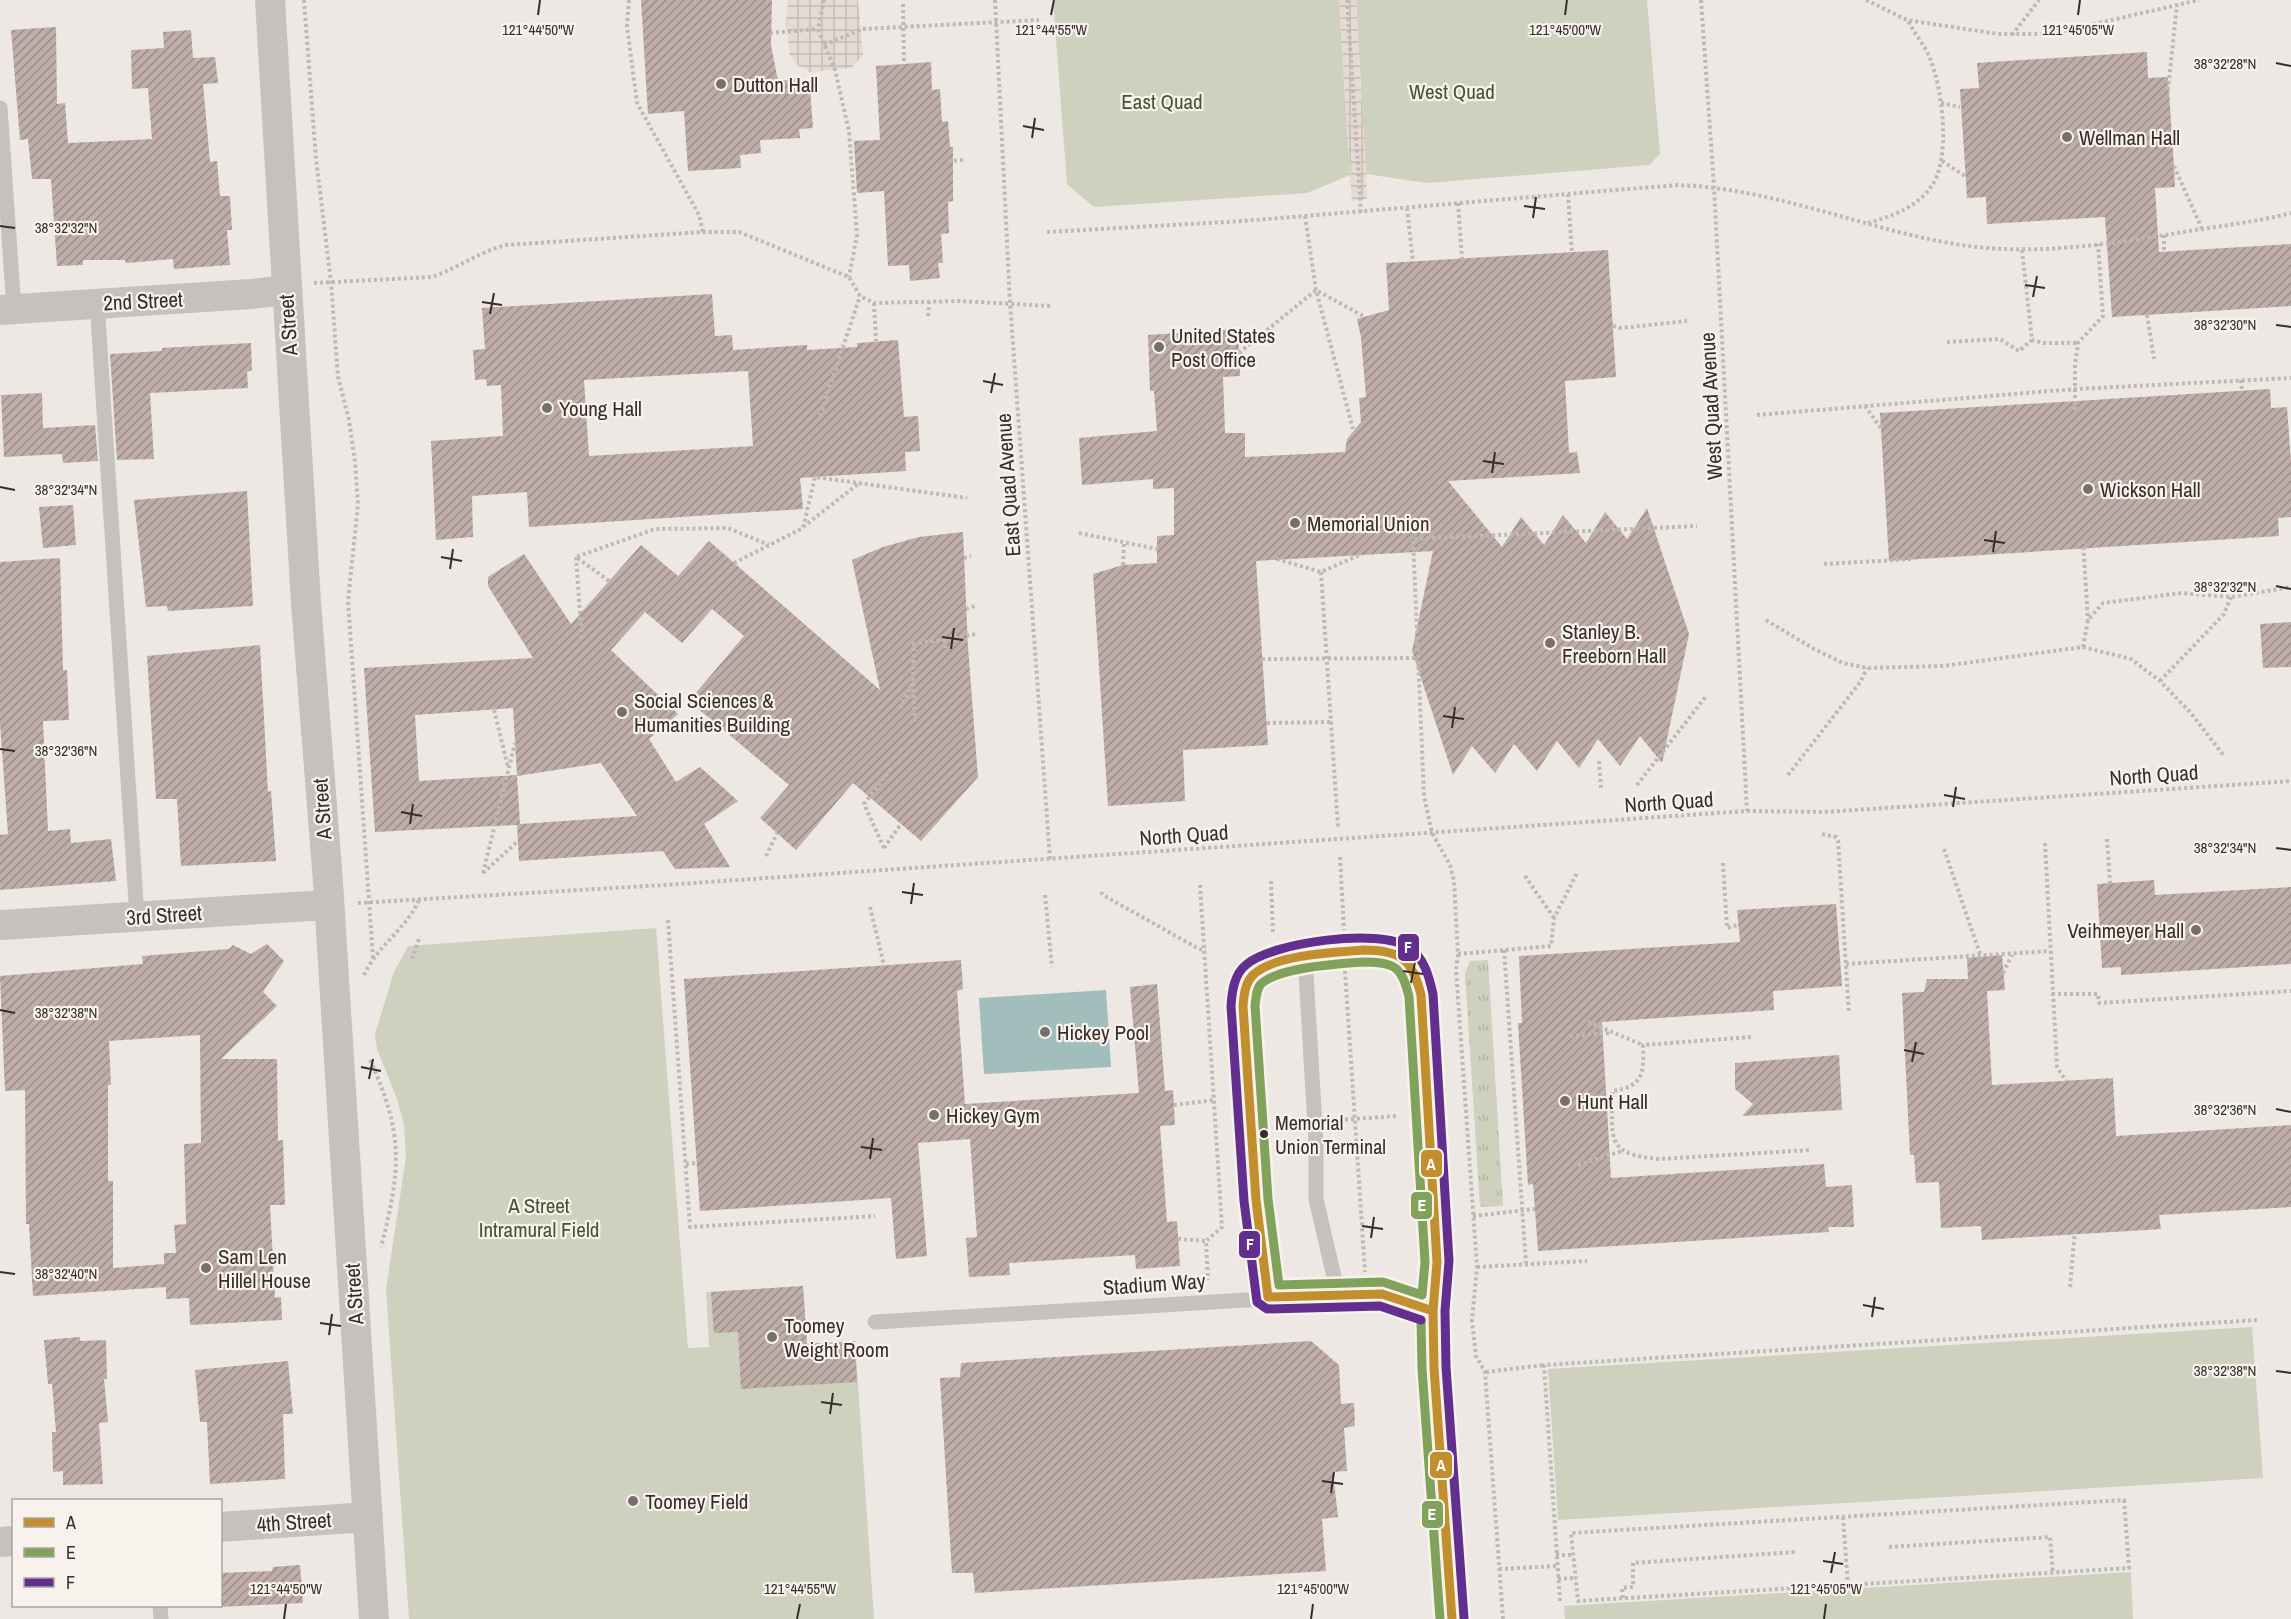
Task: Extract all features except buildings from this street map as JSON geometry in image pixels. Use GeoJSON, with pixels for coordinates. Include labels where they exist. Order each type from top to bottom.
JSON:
{"type":"FeatureCollection","features":[{"type":"Feature","properties":{"kind":"street","name":"A Street"},"geometry":{"type":"LineString","coordinates":[[270,0],[286,290],[374,1619]]}},
{"type":"Feature","properties":{"kind":"street","name":"2nd Street"},"geometry":{"type":"LineString","coordinates":[[7,310],[286,290]]}},
{"type":"Feature","properties":{"kind":"street","name":"3rd Street"},"geometry":{"type":"LineString","coordinates":[[0,925],[328,905]]}},
{"type":"Feature","properties":{"kind":"street"},"geometry":{"type":"LineString","coordinates":[[1433,1311],[1434,1368],[1452,1619]]}},
{"type":"Feature","properties":{"kind":"street","name":"4th Street"},"geometry":{"type":"LineString","coordinates":[[222,1527],[368,1517]]}},
{"type":"Feature","properties":{"kind":"lane"},"geometry":{"type":"LineString","coordinates":[[0,108],[7,310]]}},
{"type":"Feature","properties":{"kind":"lane"},"geometry":{"type":"LineString","coordinates":[[97,303],[137,917]]}},
{"type":"Feature","properties":{"kind":"lane"},"geometry":{"type":"LineString","coordinates":[[1268,1297],[1256,1200],[1244,993],[1247,982],[1257,971],[1275,963],[1344,952],[1391,952],[1406,960],[1416,975],[1421,994],[1437,1256],[1433,1311]]}},
{"type":"Feature","properties":{"kind":"lane"},"geometry":{"type":"LineString","coordinates":[[1305,957],[1316,1142],[1316,1199],[1338,1294]]}},
{"type":"Feature","properties":{"kind":"lane","name":"Stadium Way"},"geometry":{"type":"LineString","coordinates":[[875,1322],[1338,1294],[1382,1294],[1433,1311]]}},
{"type":"Feature","properties":{"kind":"path"},"geometry":{"type":"LineString","coordinates":[[304,0],[316,159],[331,282],[338,377],[349,420],[355,462],[357,504],[348,601],[373,958]]}},
{"type":"Feature","properties":{"kind":"path"},"geometry":{"type":"LineString","coordinates":[[629,0],[627,26],[637,104],[699,215],[703,232]]}},
{"type":"Feature","properties":{"kind":"path"},"geometry":{"type":"LineString","coordinates":[[824,0],[818,29],[836,70],[849,131],[857,235],[849,277]]}},
{"type":"Feature","properties":{"kind":"path","name":"East Quad Avenue"},"geometry":{"type":"LineString","coordinates":[[995,0],[1010,302],[1050,859]]}},
{"type":"Feature","properties":{"kind":"path"},"geometry":{"type":"LineString","coordinates":[[1347,0],[1360,212]]}},
{"type":"Feature","properties":{"kind":"path","name":"West Quad Avenue"},"geometry":{"type":"LineString","coordinates":[[1701,0],[1714,187],[1747,811]]}},
{"type":"Feature","properties":{"kind":"path"},"geometry":{"type":"LineString","coordinates":[[1866,0],[1907,20],[2012,35],[2051,34],[2199,0]]}},
{"type":"Feature","properties":{"kind":"path"},"geometry":{"type":"LineString","coordinates":[[2012,35],[2038,0]]}},
{"type":"Feature","properties":{"kind":"path"},"geometry":{"type":"LineString","coordinates":[[903,4],[904,64]]}},
{"type":"Feature","properties":{"kind":"path"},"geometry":{"type":"LineString","coordinates":[[2168,90],[2177,5]]}},
{"type":"Feature","properties":{"kind":"path"},"geometry":{"type":"LineString","coordinates":[[824,45],[862,29],[1039,20]]}},
{"type":"Feature","properties":{"kind":"path"},"geometry":{"type":"LineString","coordinates":[[1866,224],[1898,215],[1931,188],[1942,161],[1941,103],[1931,61],[1907,20]]}},
{"type":"Feature","properties":{"kind":"path"},"geometry":{"type":"LineString","coordinates":[[770,33],[818,29]]}},
{"type":"Feature","properties":{"kind":"path"},"geometry":{"type":"LineString","coordinates":[[1941,103],[1960,107]]}},
{"type":"Feature","properties":{"kind":"path"},"geometry":{"type":"LineString","coordinates":[[948,161],[964,160]]}},
{"type":"Feature","properties":{"kind":"path"},"geometry":{"type":"LineString","coordinates":[[1942,161],[1965,176]]}},
{"type":"Feature","properties":{"kind":"path"},"geometry":{"type":"LineString","coordinates":[[2174,166],[2202,229]]}},
{"type":"Feature","properties":{"kind":"path"},"geometry":{"type":"LineString","coordinates":[[1047,232],[1360,212],[1677,185],[1748,192],[1866,224],[1961,244],[2022,250],[2098,244],[2164,235],[2291,213]]}},
{"type":"Feature","properties":{"kind":"path"},"geometry":{"type":"LineString","coordinates":[[1568,194],[1572,253]]}},
{"type":"Feature","properties":{"kind":"path"},"geometry":{"type":"LineString","coordinates":[[1458,203],[1462,259]]}},
{"type":"Feature","properties":{"kind":"path"},"geometry":{"type":"LineString","coordinates":[[1407,208],[1413,262]]}},
{"type":"Feature","properties":{"kind":"path"},"geometry":{"type":"LineString","coordinates":[[1305,216],[1316,290],[1353,429]]}},
{"type":"Feature","properties":{"kind":"path"},"geometry":{"type":"LineString","coordinates":[[286,290],[331,282],[432,277],[449,271],[487,250],[506,245],[703,232],[739,232],[759,238],[849,277],[860,296],[874,303],[1010,302],[1051,306]]}},
{"type":"Feature","properties":{"kind":"path"},"geometry":{"type":"LineString","coordinates":[[2164,235],[2164,252]]}},
{"type":"Feature","properties":{"kind":"path"},"geometry":{"type":"LineString","coordinates":[[2075,410],[2075,365],[2078,343],[2103,316],[2098,244]]}},
{"type":"Feature","properties":{"kind":"path"},"geometry":{"type":"LineString","coordinates":[[2022,250],[2032,339]]}},
{"type":"Feature","properties":{"kind":"path"},"geometry":{"type":"LineString","coordinates":[[1316,290],[1365,317]]}},
{"type":"Feature","properties":{"kind":"path"},"geometry":{"type":"LineString","coordinates":[[1239,353],[1316,290]]}},
{"type":"Feature","properties":{"kind":"path"},"geometry":{"type":"LineString","coordinates":[[820,416],[860,296]]}},
{"type":"Feature","properties":{"kind":"path"},"geometry":{"type":"LineString","coordinates":[[928,302],[928,316]]}},
{"type":"Feature","properties":{"kind":"path"},"geometry":{"type":"LineString","coordinates":[[874,303],[876,341]]}},
{"type":"Feature","properties":{"kind":"path"},"geometry":{"type":"LineString","coordinates":[[2147,315],[2154,359]]}},
{"type":"Feature","properties":{"kind":"path"},"geometry":{"type":"LineString","coordinates":[[1613,326],[1621,328],[1687,321]]}},
{"type":"Feature","properties":{"kind":"path"},"geometry":{"type":"LineString","coordinates":[[1947,342],[2000,339],[2019,351],[2032,339]]}},
{"type":"Feature","properties":{"kind":"path"},"geometry":{"type":"LineString","coordinates":[[2032,339],[2044,343],[2078,343]]}},
{"type":"Feature","properties":{"kind":"path"},"geometry":{"type":"LineString","coordinates":[[1757,415],[2076,389],[2291,378]]}},
{"type":"Feature","properties":{"kind":"path"},"geometry":{"type":"LineString","coordinates":[[2241,380],[2242,391]]}},
{"type":"Feature","properties":{"kind":"path"},"geometry":{"type":"LineString","coordinates":[[1865,406],[1881,428]]}},
{"type":"Feature","properties":{"kind":"path"},"geometry":{"type":"LineString","coordinates":[[802,528],[815,477],[967,498]]}},
{"type":"Feature","properties":{"kind":"path"},"geometry":{"type":"LineString","coordinates":[[734,563],[802,528],[859,483]]}},
{"type":"Feature","properties":{"kind":"path"},"geometry":{"type":"LineString","coordinates":[[1503,1619],[1485,1372],[1476,1356],[1472,1321],[1477,1267],[1456,970],[1458,954],[1450,865],[1432,833],[1424,796],[1413,539],[1697,526]]}},
{"type":"Feature","properties":{"kind":"path"},"geometry":{"type":"LineString","coordinates":[[576,556],[655,529],[728,528],[770,545]]}},
{"type":"Feature","properties":{"kind":"path"},"geometry":{"type":"LineString","coordinates":[[1079,533],[1157,549]]}},
{"type":"Feature","properties":{"kind":"path"},"geometry":{"type":"LineString","coordinates":[[2083,541],[2088,620],[2083,647]]}},
{"type":"Feature","properties":{"kind":"path"},"geometry":{"type":"LineString","coordinates":[[1123,565],[1124,543]]}},
{"type":"Feature","properties":{"kind":"path"},"geometry":{"type":"LineString","coordinates":[[1277,559],[1321,572],[1362,554]]}},
{"type":"Feature","properties":{"kind":"path"},"geometry":{"type":"LineString","coordinates":[[576,556],[609,581]]}},
{"type":"Feature","properties":{"kind":"path"},"geometry":{"type":"LineString","coordinates":[[576,556],[582,640]]}},
{"type":"Feature","properties":{"kind":"path"},"geometry":{"type":"LineString","coordinates":[[964,558],[971,556]]}},
{"type":"Feature","properties":{"kind":"path"},"geometry":{"type":"LineString","coordinates":[[1824,564],[1913,559]]}},
{"type":"Feature","properties":{"kind":"path"},"geometry":{"type":"LineString","coordinates":[[1321,572],[1338,828]]}},
{"type":"Feature","properties":{"kind":"path"},"geometry":{"type":"LineString","coordinates":[[2088,620],[2103,603],[2182,593],[2231,597],[2291,587]]}},
{"type":"Feature","properties":{"kind":"path"},"geometry":{"type":"LineString","coordinates":[[2160,681],[2224,614],[2231,597]]}},
{"type":"Feature","properties":{"kind":"path"},"geometry":{"type":"LineString","coordinates":[[966,609],[975,606]]}},
{"type":"Feature","properties":{"kind":"path"},"geometry":{"type":"LineString","coordinates":[[1766,620],[1814,649],[1843,663],[1867,668],[1943,666],[2083,647],[2132,659],[2160,681],[2224,756]]}},
{"type":"Feature","properties":{"kind":"path"},"geometry":{"type":"LineString","coordinates":[[915,721],[914,644],[977,634]]}},
{"type":"Feature","properties":{"kind":"path"},"geometry":{"type":"LineString","coordinates":[[944,639],[945,648]]}},
{"type":"Feature","properties":{"kind":"path"},"geometry":{"type":"LineString","coordinates":[[1262,659],[1419,658]]}},
{"type":"Feature","properties":{"kind":"path"},"geometry":{"type":"LineString","coordinates":[[1788,775],[1861,681],[1867,668]]}},
{"type":"Feature","properties":{"kind":"path"},"geometry":{"type":"LineString","coordinates":[[900,708],[913,682]]}},
{"type":"Feature","properties":{"kind":"path"},"geometry":{"type":"LineString","coordinates":[[1637,785],[1707,695]]}},
{"type":"Feature","properties":{"kind":"path"},"geometry":{"type":"LineString","coordinates":[[494,710],[508,769]]}},
{"type":"Feature","properties":{"kind":"path"},"geometry":{"type":"LineString","coordinates":[[1267,723],[1331,722]]}},
{"type":"Feature","properties":{"kind":"path"},"geometry":{"type":"LineString","coordinates":[[515,743],[483,873],[518,841]]}},
{"type":"Feature","properties":{"kind":"path"},"geometry":{"type":"LineString","coordinates":[[1599,762],[1601,788]]}},
{"type":"Feature","properties":{"kind":"path"},"geometry":{"type":"LineString","coordinates":[[891,766],[864,804],[884,848],[901,824]]}},
{"type":"Feature","properties":{"kind":"path","name":"North Quad"},"geometry":{"type":"LineString","coordinates":[[328,905],[1050,859],[1747,811],[1824,812],[2291,781]]}},
{"type":"Feature","properties":{"kind":"path"},"geometry":{"type":"LineString","coordinates":[[766,856],[777,833]]}},
{"type":"Feature","properties":{"kind":"path"},"geometry":{"type":"LineString","coordinates":[[1822,834],[1836,837],[1838,841],[1849,1014]]}},
{"type":"Feature","properties":{"kind":"path"},"geometry":{"type":"LineString","coordinates":[[2107,839],[2110,883]]}},
{"type":"Feature","properties":{"kind":"path"},"geometry":{"type":"LineString","coordinates":[[2045,843],[2057,1068],[2066,1081]]}},
{"type":"Feature","properties":{"kind":"path"},"geometry":{"type":"LineString","coordinates":[[1944,849],[1981,957]]}},
{"type":"Feature","properties":{"kind":"path"},"geometry":{"type":"LineString","coordinates":[[1340,857],[1344,930]]}},
{"type":"Feature","properties":{"kind":"path"},"geometry":{"type":"LineString","coordinates":[[701,861],[703,868]]}},
{"type":"Feature","properties":{"kind":"path"},"geometry":{"type":"LineString","coordinates":[[1723,863],[1727,928],[1738,925]]}},
{"type":"Feature","properties":{"kind":"path"},"geometry":{"type":"LineString","coordinates":[[1553,954],[1551,946],[1554,918],[1577,873]]}},
{"type":"Feature","properties":{"kind":"path"},"geometry":{"type":"LineString","coordinates":[[1526,876],[1554,918]]}},
{"type":"Feature","properties":{"kind":"path"},"geometry":{"type":"LineString","coordinates":[[1271,881],[1273,934]]}},
{"type":"Feature","properties":{"kind":"path"},"geometry":{"type":"LineString","coordinates":[[1178,1239],[1206,1241],[1222,1227],[1206,950],[1200,885]]}},
{"type":"Feature","properties":{"kind":"path"},"geometry":{"type":"LineString","coordinates":[[1101,891],[1103,895],[1199,949],[1206,950]]}},
{"type":"Feature","properties":{"kind":"path"},"geometry":{"type":"LineString","coordinates":[[1045,895],[1052,968]]}},
{"type":"Feature","properties":{"kind":"path"},"geometry":{"type":"LineString","coordinates":[[362,978],[373,958],[414,913],[419,900]]}},
{"type":"Feature","properties":{"kind":"path"},"geometry":{"type":"LineString","coordinates":[[870,907],[884,965]]}},
{"type":"Feature","properties":{"kind":"path"},"geometry":{"type":"LineString","coordinates":[[668,920],[690,1227],[875,1216]]}},
{"type":"Feature","properties":{"kind":"path"},"geometry":{"type":"LineString","coordinates":[[412,959],[420,936]]}},
{"type":"Feature","properties":{"kind":"path"},"geometry":{"type":"LineString","coordinates":[[1458,954],[1551,946]]}},
{"type":"Feature","properties":{"kind":"path"},"geometry":{"type":"LineString","coordinates":[[1504,950],[1526,1263]]}},
{"type":"Feature","properties":{"kind":"path"},"geometry":{"type":"LineString","coordinates":[[1846,964],[2050,951]]}},
{"type":"Feature","properties":{"kind":"path"},"geometry":{"type":"LineString","coordinates":[[2003,973],[2013,954]]}},
{"type":"Feature","properties":{"kind":"path"},"geometry":{"type":"LineString","coordinates":[[1345,971],[1365,1268]]}},
{"type":"Feature","properties":{"kind":"path"},"geometry":{"type":"LineString","coordinates":[[2052,994],[2098,994],[2099,1004],[2291,991]]}},
{"type":"Feature","properties":{"kind":"path"},"geometry":{"type":"LineString","coordinates":[[1588,1022],[1643,1045],[1751,1037]]}},
{"type":"Feature","properties":{"kind":"path"},"geometry":{"type":"LineString","coordinates":[[1570,1036],[1613,1032]]}},
{"type":"Feature","properties":{"kind":"path"},"geometry":{"type":"LineString","coordinates":[[1643,1045],[1644,1071],[1636,1082],[1612,1090],[1614,1141],[1622,1151],[1637,1157],[1659,1159],[1811,1150]]}},
{"type":"Feature","properties":{"kind":"path"},"geometry":{"type":"LineString","coordinates":[[366,1054],[389,1107],[398,1155],[394,1197],[379,1258]]}},
{"type":"Feature","properties":{"kind":"path"},"geometry":{"type":"LineString","coordinates":[[1173,1105],[1214,1100]]}},
{"type":"Feature","properties":{"kind":"path"},"geometry":{"type":"LineString","coordinates":[[1339,1120],[1398,1116]]}},
{"type":"Feature","properties":{"kind":"path"},"geometry":{"type":"LineString","coordinates":[[1578,1165],[1622,1151]]}},
{"type":"Feature","properties":{"kind":"path"},"geometry":{"type":"LineString","coordinates":[[685,1164],[697,1163]]}},
{"type":"Feature","properties":{"kind":"path"},"geometry":{"type":"LineString","coordinates":[[1473,1216],[1535,1209]]}},
{"type":"Feature","properties":{"kind":"path"},"geometry":{"type":"LineString","coordinates":[[2070,1287],[2075,1229]]}},
{"type":"Feature","properties":{"kind":"path"},"geometry":{"type":"LineString","coordinates":[[1206,1241],[1208,1284]]}},
{"type":"Feature","properties":{"kind":"path"},"geometry":{"type":"LineString","coordinates":[[1477,1267],[1587,1261]]}},
{"type":"Feature","properties":{"kind":"path"},"geometry":{"type":"LineString","coordinates":[[1485,1372],[1544,1365],[2257,1320]]}},
{"type":"Feature","properties":{"kind":"path"},"geometry":{"type":"LineString","coordinates":[[1544,1365],[1560,1601]]}},
{"type":"Feature","properties":{"kind":"path"},"geometry":{"type":"LineString","coordinates":[[2124,1500],[2129,1568],[1578,1600],[1573,1555],[1571,1533],[2124,1500]]}},
{"type":"Feature","properties":{"kind":"path"},"geometry":{"type":"LineString","coordinates":[[1843,1516],[1848,1585]]}},
{"type":"Feature","properties":{"kind":"path"},"geometry":{"type":"LineString","coordinates":[[1889,1547],[2050,1537],[2053,1573]]}},
{"type":"Feature","properties":{"kind":"path"},"geometry":{"type":"LineString","coordinates":[[1623,1598],[1622,1588],[1633,1587],[1633,1563],[1796,1552]]}},
{"type":"Feature","properties":{"kind":"path"},"geometry":{"type":"LineString","coordinates":[[1556,1555],[1573,1555]]}},
{"type":"Feature","properties":{"kind":"path"},"geometry":{"type":"LineString","coordinates":[[1499,1569],[1557,1566]]}},
{"type":"Feature","properties":{"kind":"path"},"geometry":{"type":"LineString","coordinates":[[1558,1579],[1575,1578]]}},
{"type":"Feature","properties":{"kind":"green space","name":"East Quad"},"geometry":{"type":"Polygon","coordinates":[[[1053,0],[1339,0],[1350,175],[1307,193],[1094,207],[1067,184],[1053,0]]]}},
{"type":"Feature","properties":{"kind":"green space","name":"West Quad"},"geometry":{"type":"Polygon","coordinates":[[[1356,0],[1647,0],[1660,154],[1649,165],[1427,183],[1366,174],[1356,0]]]}},
{"type":"Feature","properties":{"kind":"green space","name":"A Street Intramural Field"},"geometry":{"type":"Polygon","coordinates":[[[656,928],[688,1348],[709,1347],[706,1292],[803,1286],[807,1344],[855,1341],[874,1619],[409,1619],[386,1289],[406,1157],[404,1124],[397,1099],[377,1049],[375,1034],[394,972],[408,946],[656,928]]]}},
{"type":"Feature","properties":{"kind":"green space"},"geometry":{"type":"Polygon","coordinates":[[[1488,960],[1503,1206],[1480,1207],[1465,973],[1470,961],[1488,960]]]}},
{"type":"Feature","properties":{"kind":"green space"},"geometry":{"type":"Polygon","coordinates":[[[2252,1327],[2263,1478],[1558,1520],[1548,1369],[2252,1327]]]}},
{"type":"Feature","properties":{"kind":"green space"},"geometry":{"type":"Polygon","coordinates":[[[2131,1572],[2133,1619],[1565,1619],[1564,1606],[2131,1572]]]}},
{"type":"Feature","properties":{"kind":"shaded area"},"geometry":{"type":"Polygon","coordinates":[[[788,0],[858,0],[863,55],[852,68],[810,72],[797,65],[790,55],[786,23],[788,0]]]}},
{"type":"Feature","properties":{"kind":"shaded area"},"geometry":{"type":"Polygon","coordinates":[[[1339,0],[1356,0],[1367,199],[1352,201],[1339,0]]]}},
{"type":"Feature","properties":{"kind":"water","name":"Hickey Pool"},"geometry":{"type":"Polygon","coordinates":[[[1106,990],[1111,1067],[984,1074],[979,998],[1106,990]]]}},
{"type":"Feature","properties":{"kind":"transit line","name":"F"},"geometry":{"type":"LineString","coordinates":[[1421,1320],[1380,1306],[1267,1309],[1257,1302],[1244,1201],[1231,1006],[1236,978],[1247,964],[1260,956],[1279,949],[1327,940],[1351,938],[1394,941],[1414,951],[1430,980],[1433,994],[1449,1261],[1445,1311],[1446,1367],[1464,1618]]}},
{"type":"Feature","properties":{"kind":"transit line","name":"A"},"geometry":{"type":"LineString","coordinates":[[1363,950],[1395,954],[1402,959],[1413,972],[1421,995],[1437,1262],[1433,1311],[1382,1294],[1268,1297],[1256,1200],[1243,1006],[1245,989],[1253,975],[1262,968],[1275,963],[1305,956],[1363,950]]}},
{"type":"Feature","properties":{"kind":"transit line","name":"E"},"geometry":{"type":"LineString","coordinates":[[1363,962],[1382,963],[1395,968],[1403,978],[1409,997],[1425,1262],[1422,1295],[1383,1282],[1279,1285],[1268,1199],[1255,1006],[1257,991],[1259,986],[1270,978],[1295,970],[1363,962]]}},
{"type":"Feature","properties":{"kind":"transit line","name":"A"},"geometry":{"type":"LineString","coordinates":[[1433,1311],[1434,1368],[1452,1619]]}},
{"type":"Feature","properties":{"kind":"transit line","name":"E"},"geometry":{"type":"LineString","coordinates":[[1421,1320],[1422,1369],[1440,1619]]}},
{"type":"Feature","properties":{"kind":"place","name":"Dutton Hall"},"geometry":{"type":"Point","coordinates":[721,84]}},
{"type":"Feature","properties":{"kind":"place","name":"Wellman Hall"},"geometry":{"type":"Point","coordinates":[2067,137]}},
{"type":"Feature","properties":{"kind":"place","name":"United States Post Office"},"geometry":{"type":"Point","coordinates":[1159,347]}},
{"type":"Feature","properties":{"kind":"place","name":"Young Hall"},"geometry":{"type":"Point","coordinates":[547,408]}},
{"type":"Feature","properties":{"kind":"place","name":"Wickson Hall"},"geometry":{"type":"Point","coordinates":[2088,489]}},
{"type":"Feature","properties":{"kind":"place","name":"Memorial Union"},"geometry":{"type":"Point","coordinates":[1295,523]}},
{"type":"Feature","properties":{"kind":"place","name":"Stanley B. Freeborn Hall"},"geometry":{"type":"Point","coordinates":[1550,643]}},
{"type":"Feature","properties":{"kind":"place","name":"Social Sciences & Humanities Building"},"geometry":{"type":"Point","coordinates":[622,712]}},
{"type":"Feature","properties":{"kind":"place","name":"Veihmeyer Hall"},"geometry":{"type":"Point","coordinates":[2196,930]}},
{"type":"Feature","properties":{"kind":"place","name":"Hickey Pool"},"geometry":{"type":"Point","coordinates":[1045,1032]}},
{"type":"Feature","properties":{"kind":"place","name":"Hunt Hall"},"geometry":{"type":"Point","coordinates":[1565,1101]}},
{"type":"Feature","properties":{"kind":"place","name":"Hickey Gym"},"geometry":{"type":"Point","coordinates":[934,1115]}},
{"type":"Feature","properties":{"kind":"place","name":"Memorial Union Terminal"},"geometry":{"type":"Point","coordinates":[1264,1134]}},
{"type":"Feature","properties":{"kind":"place","name":"Sam Len Hillel House"},"geometry":{"type":"Point","coordinates":[206,1268]}},
{"type":"Feature","properties":{"kind":"place","name":"Toomey Weight Room"},"geometry":{"type":"Point","coordinates":[772,1337]}},
{"type":"Feature","properties":{"kind":"place","name":"Toomey Field"},"geometry":{"type":"Point","coordinates":[633,1501]}}]}
